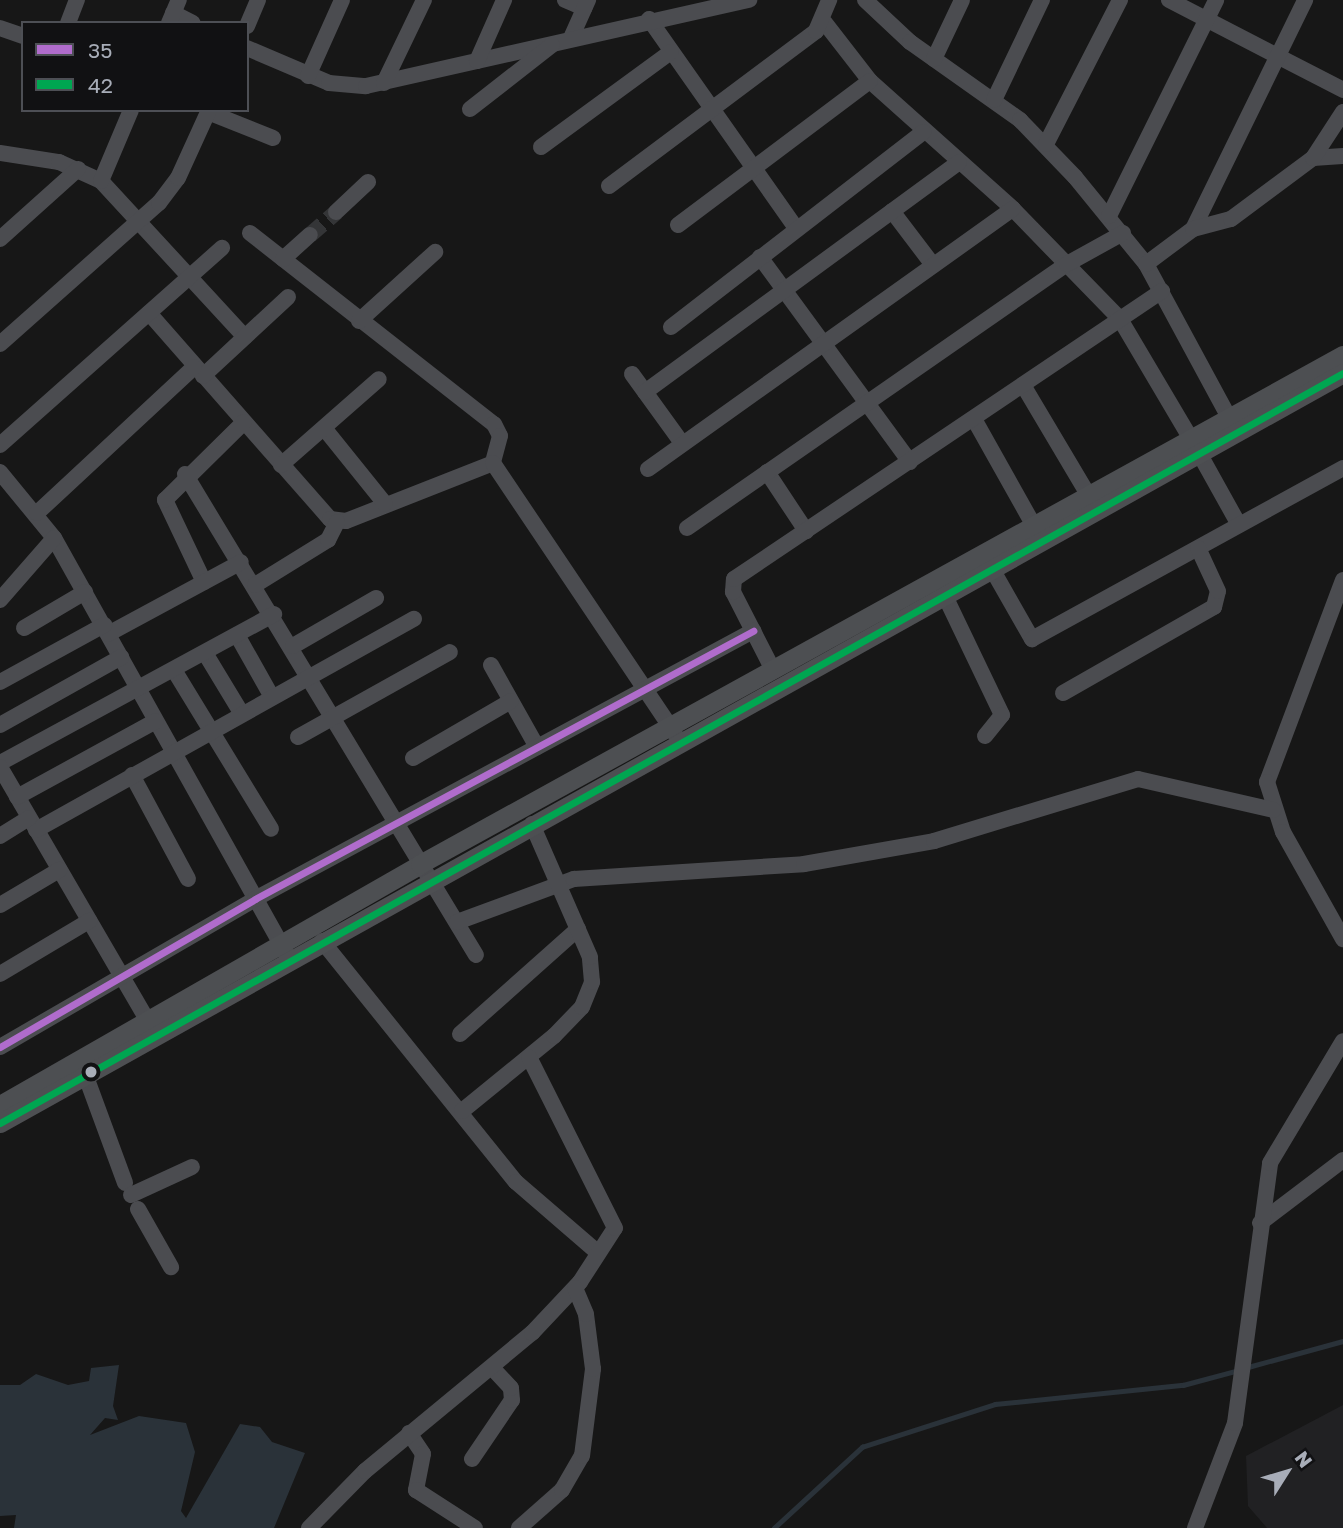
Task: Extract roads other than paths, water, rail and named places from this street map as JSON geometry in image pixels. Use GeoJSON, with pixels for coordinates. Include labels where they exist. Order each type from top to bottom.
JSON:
{"type":"FeatureCollection","features":[{"type":"Feature","properties":{"kind":"main road"},"geometry":{"type":"LineString","coordinates":[[1,1116],[147,1020],[285,951],[322,941],[425,872],[531,824],[773,670],[890,616],[945,596],[1233,425],[1343,355]]}},
{"type":"Feature","properties":{"kind":"main road"},"geometry":{"type":"LineString","coordinates":[[1233,425],[1343,373]]}},
{"type":"Feature","properties":{"kind":"main road"},"geometry":{"type":"LineString","coordinates":[[1,1116],[85,1074],[285,951],[425,872],[890,616],[1034,526],[1089,496],[1195,446]]}},
{"type":"Feature","properties":{"kind":"street"},"geometry":{"type":"LineString","coordinates":[[69,21],[77,0]]}},
{"type":"Feature","properties":{"kind":"street"},"geometry":{"type":"LineString","coordinates":[[248,24],[258,0]]}},
{"type":"Feature","properties":{"kind":"street"},"geometry":{"type":"LineString","coordinates":[[308,76],[342,0]]}},
{"type":"Feature","properties":{"kind":"street"},"geometry":{"type":"LineString","coordinates":[[384,83],[424,0]]}},
{"type":"Feature","properties":{"kind":"street"},"geometry":{"type":"LineString","coordinates":[[477,61],[504,0]]}},
{"type":"Feature","properties":{"kind":"street"},"geometry":{"type":"LineString","coordinates":[[470,109],[564,40],[586,4],[565,0]]}},
{"type":"Feature","properties":{"kind":"street"},"geometry":{"type":"LineString","coordinates":[[655,18],[667,0]]}},
{"type":"Feature","properties":{"kind":"street"},"geometry":{"type":"LineString","coordinates":[[248,48],[308,76],[347,85],[384,83],[655,18],[749,0]]}},
{"type":"Feature","properties":{"kind":"street"},"geometry":{"type":"LineString","coordinates":[[609,186],[825,23],[829,0]]}},
{"type":"Feature","properties":{"kind":"street"},"geometry":{"type":"LineString","coordinates":[[865,0],[934,59],[995,100],[1046,144],[1109,216],[1146,264],[1233,425]]}},
{"type":"Feature","properties":{"kind":"street"},"geometry":{"type":"LineString","coordinates":[[934,59],[962,0]]}},
{"type":"Feature","properties":{"kind":"street"},"geometry":{"type":"LineString","coordinates":[[995,100],[1042,0]]}},
{"type":"Feature","properties":{"kind":"street"},"geometry":{"type":"LineString","coordinates":[[1046,144],[1120,0]]}},
{"type":"Feature","properties":{"kind":"street"},"geometry":{"type":"LineString","coordinates":[[1169,0],[1343,90]]}},
{"type":"Feature","properties":{"kind":"street"},"geometry":{"type":"LineString","coordinates":[[1109,216],[1216,0]]}},
{"type":"Feature","properties":{"kind":"street"},"geometry":{"type":"LineString","coordinates":[[1193,229],[1275,55],[1305,0]]}},
{"type":"Feature","properties":{"kind":"street"},"geometry":{"type":"LineString","coordinates":[[173,12],[189,21]]}},
{"type":"Feature","properties":{"kind":"street"},"geometry":{"type":"LineString","coordinates":[[655,18],[671,52],[796,228]]}},
{"type":"Feature","properties":{"kind":"street"},"geometry":{"type":"LineString","coordinates":[[825,23],[870,81],[923,132],[1013,209],[1120,319],[1239,525]]}},
{"type":"Feature","properties":{"kind":"street"},"geometry":{"type":"LineString","coordinates":[[0,28],[21,35]]}},
{"type":"Feature","properties":{"kind":"street"},"geometry":{"type":"LineString","coordinates":[[541,147],[671,52]]}},
{"type":"Feature","properties":{"kind":"street"},"geometry":{"type":"LineString","coordinates":[[677,225],[870,81]]}},
{"type":"Feature","properties":{"kind":"street"},"geometry":{"type":"LineString","coordinates":[[101,181],[130,112]]}},
{"type":"Feature","properties":{"kind":"street"},"geometry":{"type":"LineString","coordinates":[[0,344],[140,221],[178,178],[209,112]]}},
{"type":"Feature","properties":{"kind":"street"},"geometry":{"type":"LineString","coordinates":[[211,112],[273,138]]}},
{"type":"Feature","properties":{"kind":"street"},"geometry":{"type":"LineString","coordinates":[[1146,264],[1193,229],[1231,219],[1313,158],[1343,112]]}},
{"type":"Feature","properties":{"kind":"street"},"geometry":{"type":"LineString","coordinates":[[671,327],[923,132]]}},
{"type":"Feature","properties":{"kind":"street"},"geometry":{"type":"LineString","coordinates":[[0,153],[79,169],[101,181],[245,337]]}},
{"type":"Feature","properties":{"kind":"street"},"geometry":{"type":"LineString","coordinates":[[1313,158],[1343,156]]}},
{"type":"Feature","properties":{"kind":"street"},"geometry":{"type":"LineString","coordinates":[[645,392],[959,162]]}},
{"type":"Feature","properties":{"kind":"street"},"geometry":{"type":"LineString","coordinates":[[0,239],[79,169]]}},
{"type":"Feature","properties":{"kind":"street"},"geometry":{"type":"LineString","coordinates":[[336,212],[368,182]]}},
{"type":"Feature","properties":{"kind":"street"},"geometry":{"type":"LineString","coordinates":[[648,469],[1013,209]]}},
{"type":"Feature","properties":{"kind":"street"},"geometry":{"type":"LineString","coordinates":[[892,211],[933,265]]}},
{"type":"Feature","properties":{"kind":"street"},"geometry":{"type":"LineString","coordinates":[[250,233],[359,321],[494,424],[500,436],[493,463],[675,734]]}},
{"type":"Feature","properties":{"kind":"street"},"geometry":{"type":"LineString","coordinates":[[687,528],[1067,264],[1123,233]]}},
{"type":"Feature","properties":{"kind":"street"},"geometry":{"type":"LineString","coordinates":[[283,260],[310,235]]}},
{"type":"Feature","properties":{"kind":"street"},"geometry":{"type":"LineString","coordinates":[[0,445],[222,248]]}},
{"type":"Feature","properties":{"kind":"street"},"geometry":{"type":"LineString","coordinates":[[359,321],[435,252]]}},
{"type":"Feature","properties":{"kind":"street"},"geometry":{"type":"LineString","coordinates":[[760,257],[910,462]]}},
{"type":"Feature","properties":{"kind":"street"},"geometry":{"type":"LineString","coordinates":[[773,670],[731,584],[1162,291]]}},
{"type":"Feature","properties":{"kind":"street"},"geometry":{"type":"LineString","coordinates":[[37,513],[199,371],[245,337],[288,297]]}},
{"type":"Feature","properties":{"kind":"street"},"geometry":{"type":"LineString","coordinates":[[149,313],[281,465],[337,522]]}},
{"type":"Feature","properties":{"kind":"street"},"geometry":{"type":"LineString","coordinates":[[632,374],[682,443]]}},
{"type":"Feature","properties":{"kind":"street"},"geometry":{"type":"LineString","coordinates":[[281,465],[379,379]]}},
{"type":"Feature","properties":{"kind":"street"},"geometry":{"type":"LineString","coordinates":[[1023,385],[1089,496]]}},
{"type":"Feature","properties":{"kind":"street"},"geometry":{"type":"LineString","coordinates":[[974,419],[1034,526]]}},
{"type":"Feature","properties":{"kind":"street"},"geometry":{"type":"LineString","coordinates":[[204,582],[166,509],[168,493],[185,474],[244,422]]}},
{"type":"Feature","properties":{"kind":"street"},"geometry":{"type":"LineString","coordinates":[[324,428],[385,504]]}},
{"type":"Feature","properties":{"kind":"street"},"geometry":{"type":"LineString","coordinates":[[255,584],[328,540],[337,522],[493,463]]}},
{"type":"Feature","properties":{"kind":"street"},"geometry":{"type":"LineString","coordinates":[[992,569],[1032,639],[1343,468]]}},
{"type":"Feature","properties":{"kind":"street"},"geometry":{"type":"LineString","coordinates":[[0,471],[37,513],[54,538],[285,951]]}},
{"type":"Feature","properties":{"kind":"street"},"geometry":{"type":"LineString","coordinates":[[767,472],[806,531]]}},
{"type":"Feature","properties":{"kind":"street"},"geometry":{"type":"LineString","coordinates":[[185,474],[274,614],[476,955]]}},
{"type":"Feature","properties":{"kind":"street"},"geometry":{"type":"LineString","coordinates":[[0,600],[54,538]]}},
{"type":"Feature","properties":{"kind":"street"},"geometry":{"type":"LineString","coordinates":[[1063,693],[1214,607],[1218,591],[1198,548]]}},
{"type":"Feature","properties":{"kind":"street"},"geometry":{"type":"LineString","coordinates":[[0,682],[241,562]]}},
{"type":"Feature","properties":{"kind":"street"},"geometry":{"type":"LineString","coordinates":[[1343,580],[1270,766],[1273,810],[1343,939]]}},
{"type":"Feature","properties":{"kind":"street"},"geometry":{"type":"LineString","coordinates":[[24,628],[85,592]]}},
{"type":"Feature","properties":{"kind":"street"},"geometry":{"type":"LineString","coordinates":[[945,596],[1002,715],[985,736]]}},
{"type":"Feature","properties":{"kind":"street"},"geometry":{"type":"LineString","coordinates":[[293,646],[376,598]]}},
{"type":"Feature","properties":{"kind":"street"},"geometry":{"type":"LineString","coordinates":[[147,1020],[0,765],[274,614]]}},
{"type":"Feature","properties":{"kind":"street"},"geometry":{"type":"LineString","coordinates":[[0,836],[32,824],[132,775],[414,619]]}},
{"type":"Feature","properties":{"kind":"street"},"geometry":{"type":"LineString","coordinates":[[0,1047],[120,974],[255,899],[752,631]]}},
{"type":"Feature","properties":{"kind":"street"},"geometry":{"type":"LineString","coordinates":[[237,635],[272,697]]}},
{"type":"Feature","properties":{"kind":"street"},"geometry":{"type":"LineString","coordinates":[[298,737],[450,652]]}},
{"type":"Feature","properties":{"kind":"street"},"geometry":{"type":"LineString","coordinates":[[205,653],[242,714]]}},
{"type":"Feature","properties":{"kind":"street"},"geometry":{"type":"LineString","coordinates":[[0,724],[121,657]]}},
{"type":"Feature","properties":{"kind":"street"},"geometry":{"type":"LineString","coordinates":[[491,665],[537,747]]}},
{"type":"Feature","properties":{"kind":"street"},"geometry":{"type":"LineString","coordinates":[[174,670],[271,829]]}},
{"type":"Feature","properties":{"kind":"street"},"geometry":{"type":"LineString","coordinates":[[413,758],[511,701]]}},
{"type":"Feature","properties":{"kind":"street"},"geometry":{"type":"LineString","coordinates":[[17,797],[156,721]]}},
{"type":"Feature","properties":{"kind":"street"},"geometry":{"type":"LineString","coordinates":[[132,775],[188,879]]}},
{"type":"Feature","properties":{"kind":"street"},"geometry":{"type":"LineString","coordinates":[[457,922],[559,885],[804,864],[934,841],[1138,779],[1273,810]]}},
{"type":"Feature","properties":{"kind":"street"},"geometry":{"type":"LineString","coordinates":[[462,1111],[529,1057],[588,996],[593,970],[578,929],[531,824]]}},
{"type":"Feature","properties":{"kind":"street"},"geometry":{"type":"LineString","coordinates":[[0,905],[59,870]]}},
{"type":"Feature","properties":{"kind":"street"},"geometry":{"type":"LineString","coordinates":[[0,974],[89,920]]}},
{"type":"Feature","properties":{"kind":"street"},"geometry":{"type":"LineString","coordinates":[[460,1034],[578,929]]}},
{"type":"Feature","properties":{"kind":"street"},"geometry":{"type":"LineString","coordinates":[[322,941],[462,1111],[516,1182],[597,1252]]}},
{"type":"Feature","properties":{"kind":"street"},"geometry":{"type":"LineString","coordinates":[[1195,1528],[1235,1423],[1265,1180],[1280,1140],[1342,1045]]}},
{"type":"Feature","properties":{"kind":"street"},"geometry":{"type":"LineString","coordinates":[[309,1528],[409,1433],[493,1369],[575,1288],[615,1228],[612,1213],[529,1057]]}},
{"type":"Feature","properties":{"kind":"street"},"geometry":{"type":"LineString","coordinates":[[85,1074],[131,1196],[171,1268]]}},
{"type":"Feature","properties":{"kind":"street"},"geometry":{"type":"LineString","coordinates":[[1260,1223],[1343,1160]]}},
{"type":"Feature","properties":{"kind":"street"},"geometry":{"type":"LineString","coordinates":[[131,1196],[192,1167]]}},
{"type":"Feature","properties":{"kind":"street"},"geometry":{"type":"LineString","coordinates":[[519,1528],[562,1490],[582,1456],[593,1368],[586,1314],[575,1288]]}},
{"type":"Feature","properties":{"kind":"street"},"geometry":{"type":"LineString","coordinates":[[472,1460],[512,1400],[511,1388],[493,1369]]}},
{"type":"Feature","properties":{"kind":"street"},"geometry":{"type":"LineString","coordinates":[[409,1433],[423,1454],[416,1489],[475,1528]]}},
{"type":"Feature","properties":{"kind":"waterway"},"geometry":{"type":"LineString","coordinates":[[1248,1367],[1343,1341]]}},
{"type":"Feature","properties":{"kind":"waterway"},"geometry":{"type":"LineString","coordinates":[[774,1528],[862,1447],[995,1404],[1183,1385],[1239,1370]]}},
{"type":"Feature","properties":{"kind":"tunnel"},"geometry":{"type":"LineString","coordinates":[[310,235],[336,212]]}}]}
